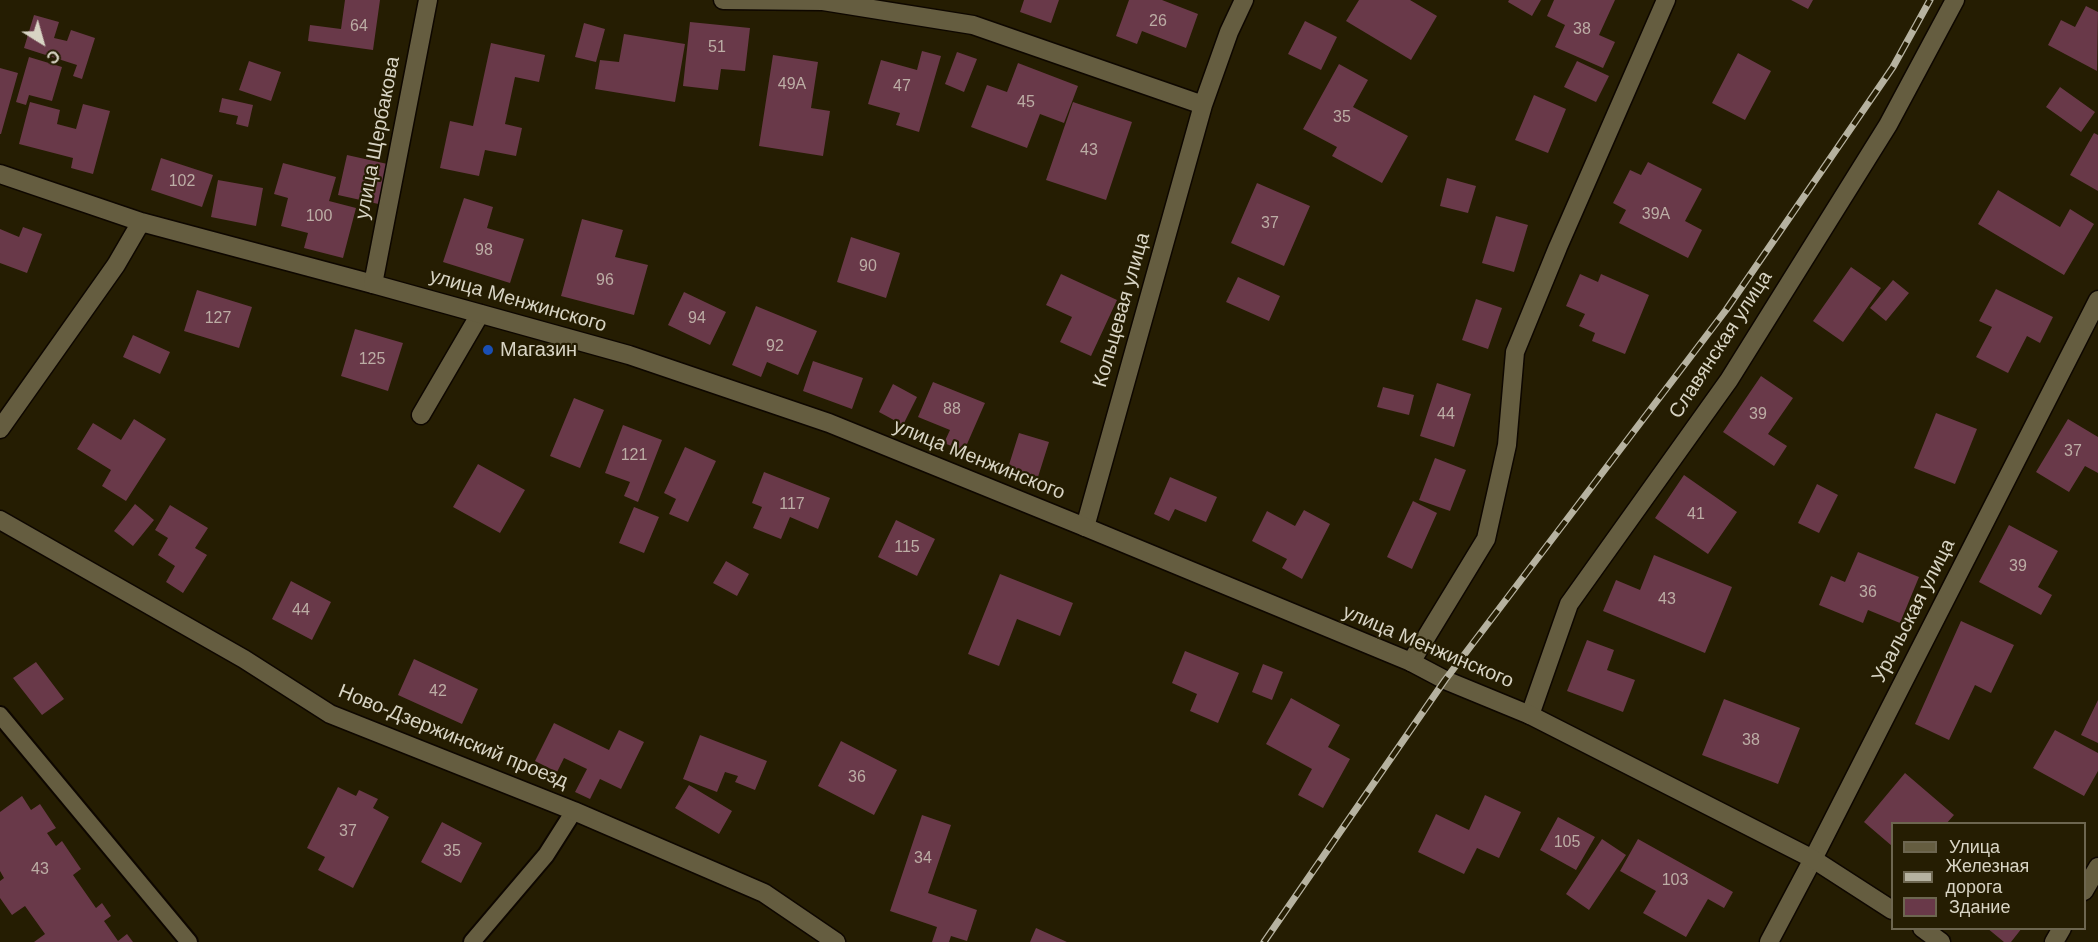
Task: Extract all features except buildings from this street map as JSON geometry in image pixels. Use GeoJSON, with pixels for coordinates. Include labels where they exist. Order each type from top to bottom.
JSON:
{"type":"FeatureCollection","features":[{"type":"Feature","properties":{"kind":"street","name":"улица Щербакова"},"geometry":{"type":"LineString","coordinates":[[373,284],[428,0]]}},
{"type":"Feature","properties":{"kind":"street"},"geometry":{"type":"LineString","coordinates":[[723,0],[823,1],[973,25],[1203,105]]}},
{"type":"Feature","properties":{"kind":"street","name":"Кольцевая улица"},"geometry":{"type":"LineString","coordinates":[[1085,527],[1203,105],[1229,32],[1244,0]]}},
{"type":"Feature","properties":{"kind":"street"},"geometry":{"type":"LineString","coordinates":[[1411,662],[1485,538],[1507,445],[1515,352],[1666,0]]}},
{"type":"Feature","properties":{"kind":"street","name":"Славянская улица"},"geometry":{"type":"LineString","coordinates":[[1530,714],[1569,604],[1729,380],[1888,125],[1955,0]]}},
{"type":"Feature","properties":{"kind":"street","name":"улица Менжинского"},"geometry":{"type":"LineString","coordinates":[[0,174],[141,222],[629,355],[829,423],[1411,662],[1445,680],[1530,714],[1813,859],[1891,909]]}},
{"type":"Feature","properties":{"kind":"street"},"geometry":{"type":"LineString","coordinates":[[0,429],[116,265],[141,222]]}},
{"type":"Feature","properties":{"kind":"street","name":"Уральская улица"},"geometry":{"type":"LineString","coordinates":[[1769,942],[2098,300]]}},
{"type":"Feature","properties":{"kind":"street"},"geometry":{"type":"LineString","coordinates":[[421,415],[480,314]]}},
{"type":"Feature","properties":{"kind":"street","name":"Ново-Дзержинский проезд"},"geometry":{"type":"LineString","coordinates":[[0,520],[244,659],[330,714],[574,811],[764,893],[836,942]]}},
{"type":"Feature","properties":{"kind":"street"},"geometry":{"type":"LineString","coordinates":[[2086,889],[2098,867]]}},
{"type":"Feature","properties":{"kind":"street"},"geometry":{"type":"LineString","coordinates":[[1925,930],[1941,942]]}},
{"type":"Feature","properties":{"kind":"lane"},"geometry":{"type":"LineString","coordinates":[[0,715],[189,942]]}},
{"type":"Feature","properties":{"kind":"lane"},"geometry":{"type":"LineString","coordinates":[[472,942],[546,855],[574,811]]}},
{"type":"Feature","properties":{"kind":"railway"},"geometry":{"type":"LineString","coordinates":[[1264,942],[1445,680],[1726,310],[1893,67],[1930,0]]}},
{"type":"Feature","properties":{"kind":"place","name":"Магазин"},"geometry":{"type":"Point","coordinates":[488,350]}}]}
